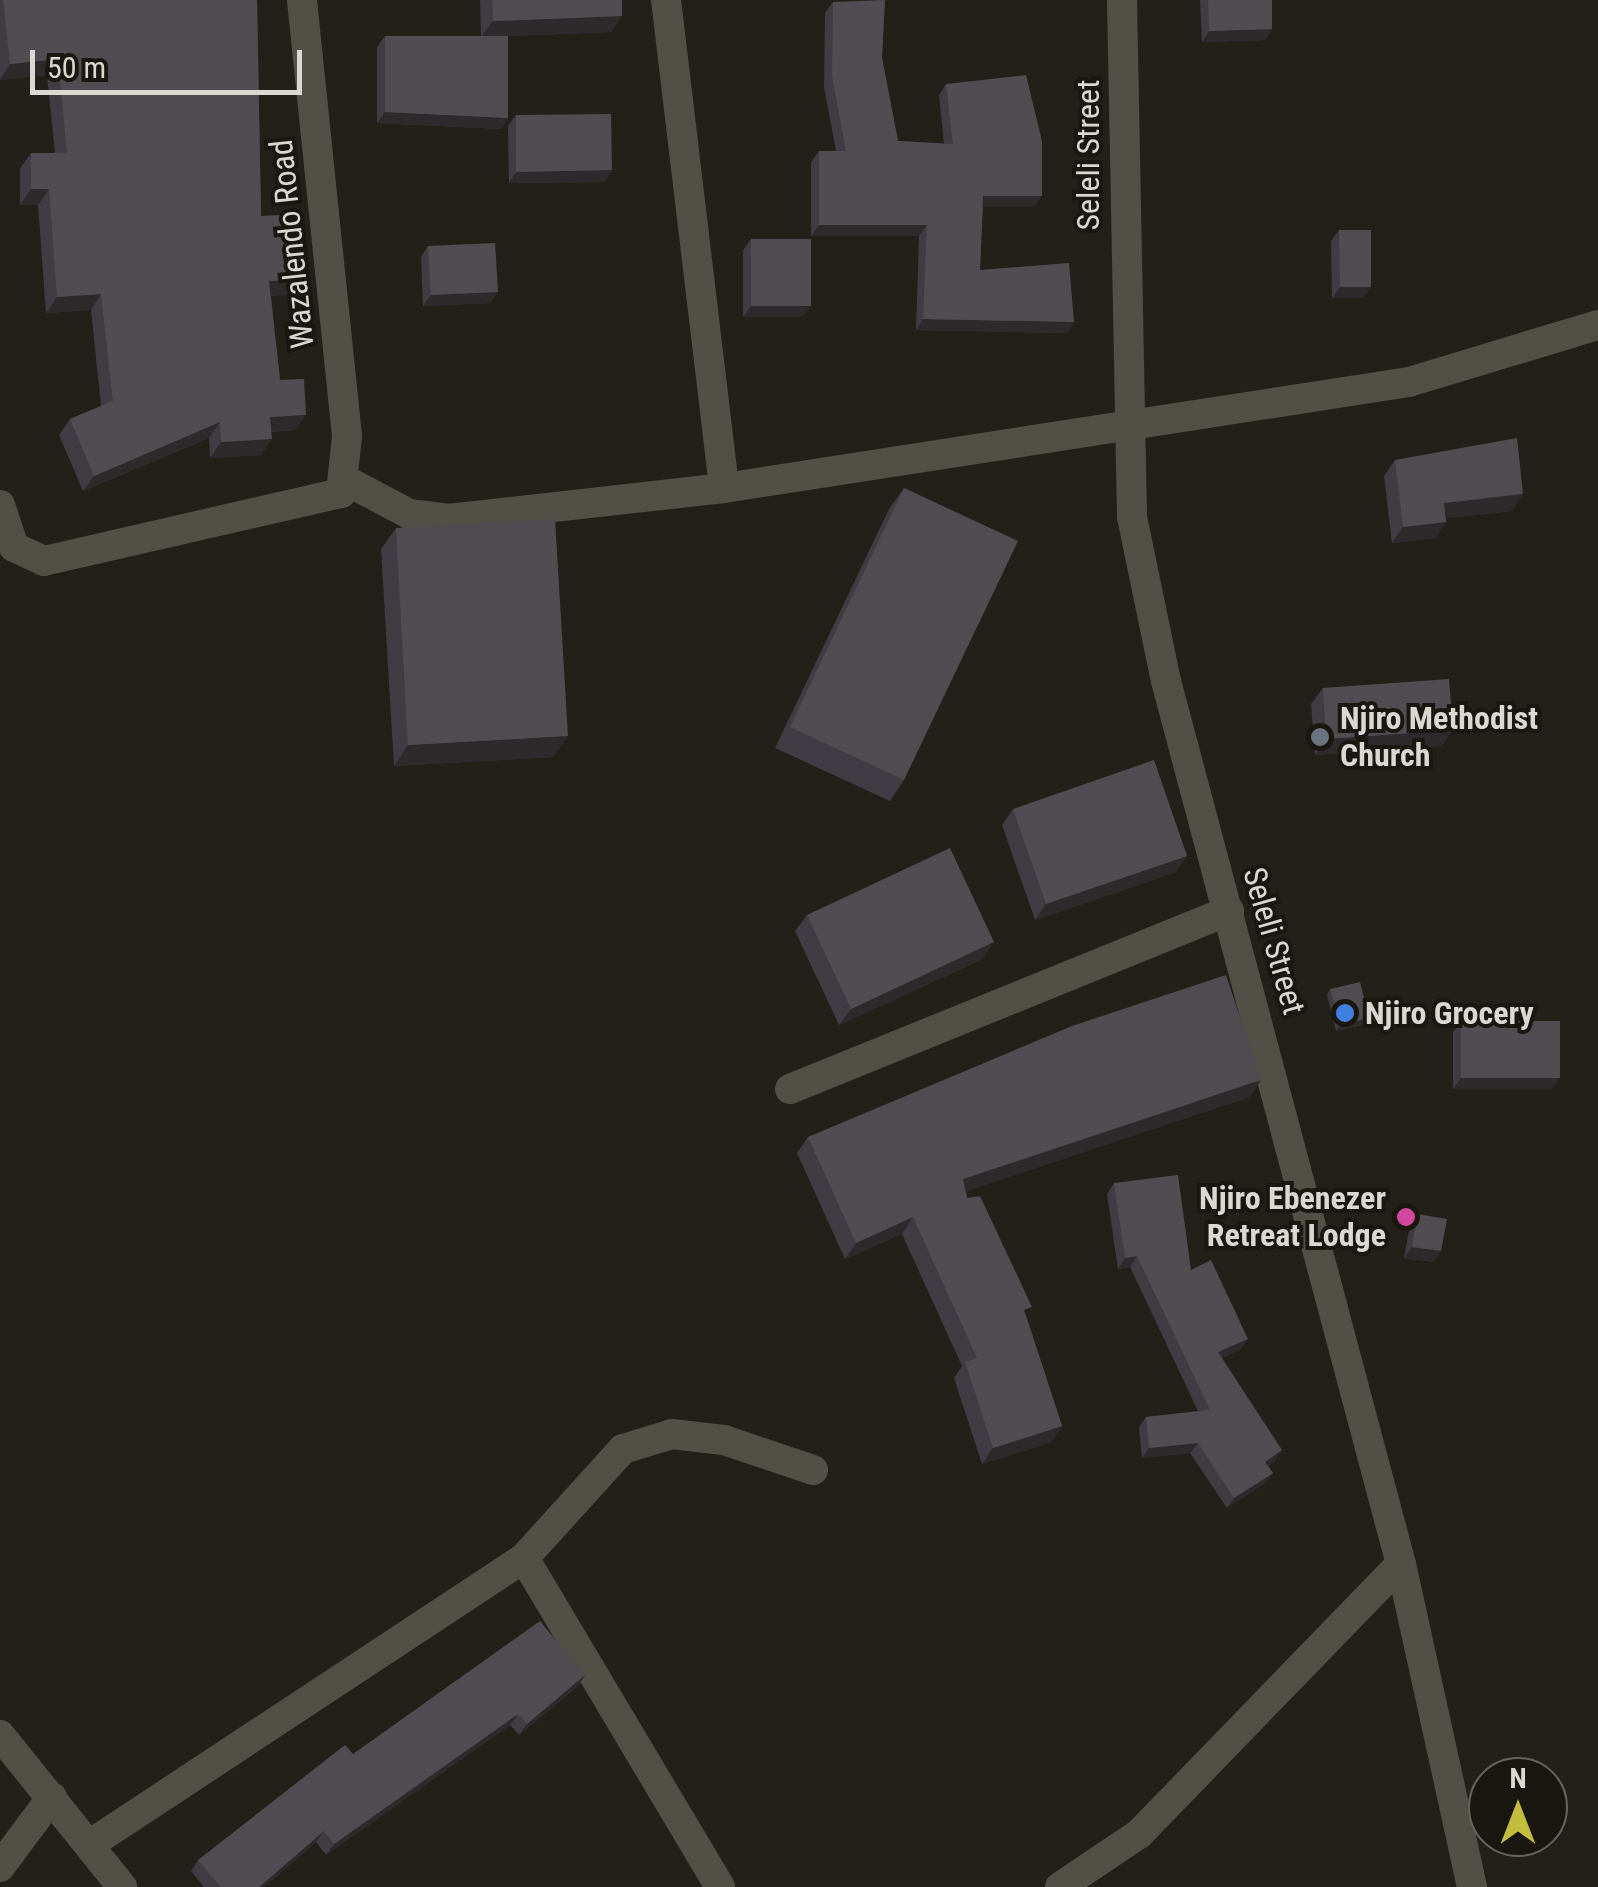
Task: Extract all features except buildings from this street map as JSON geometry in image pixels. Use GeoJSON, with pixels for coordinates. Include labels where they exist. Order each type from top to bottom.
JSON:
{"type":"FeatureCollection","features":[{"type":"Feature","properties":{"kind":"street","name":"Wazalendo Road"},"geometry":{"type":"LineString","coordinates":[[302,0],[347,480]]}},
{"type":"Feature","properties":{"kind":"street"},"geometry":{"type":"LineString","coordinates":[[666,0],[724,488]]}},
{"type":"Feature","properties":{"kind":"street","name":"Seleli Street"},"geometry":{"type":"LineString","coordinates":[[1122,0],[1124,432],[1166,681],[1401,1564],[1472,1887]]}},
{"type":"Feature","properties":{"kind":"street"},"geometry":{"type":"LineString","coordinates":[[0,506],[14,547],[44,561],[330,503],[347,480],[409,514],[448,518],[724,488],[1124,432],[1409,382],[1598,325]]}},
{"type":"Feature","properties":{"kind":"street"},"geometry":{"type":"LineString","coordinates":[[790,1090],[1229,911]]}},
{"type":"Feature","properties":{"kind":"street"},"geometry":{"type":"LineString","coordinates":[[89,1846],[524,1558],[622,1449],[672,1434],[724,1440],[813,1470]]}},
{"type":"Feature","properties":{"kind":"street"},"geometry":{"type":"LineString","coordinates":[[524,1558],[720,1887]]}},
{"type":"Feature","properties":{"kind":"street"},"geometry":{"type":"LineString","coordinates":[[1060,1887],[1139,1834],[1401,1564]]}},
{"type":"Feature","properties":{"kind":"street"},"geometry":{"type":"LineString","coordinates":[[0,1735],[122,1887]]}},
{"type":"Feature","properties":{"kind":"street"},"geometry":{"type":"LineString","coordinates":[[0,1867],[52,1797]]}},
{"type":"Feature","properties":{"kind":"place","name":"Njiro Methodist Church"},"geometry":{"type":"Point","coordinates":[1320,737]}},
{"type":"Feature","properties":{"kind":"place","name":"Njiro Grocery"},"geometry":{"type":"Point","coordinates":[1345,1013]}},
{"type":"Feature","properties":{"kind":"place","name":"Njiro Ebenezer Retreat Lodge"},"geometry":{"type":"Point","coordinates":[1406,1217]}}]}
